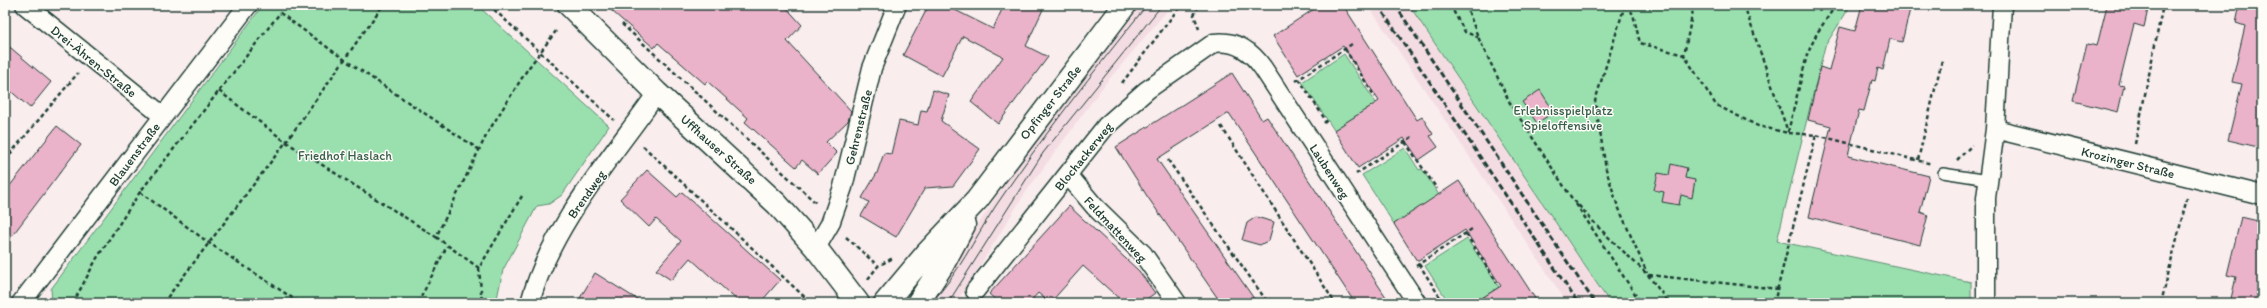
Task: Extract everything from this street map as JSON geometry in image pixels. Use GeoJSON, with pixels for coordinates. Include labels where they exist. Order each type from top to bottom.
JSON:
{"type":"FeatureCollection","features":[{"type":"Feature","properties":{"kind":"street","name":"Drei-Ähren-Straße"},"geometry":{"type":"LineString","coordinates":[[25,5],[163,116]]}},
{"type":"Feature","properties":{"kind":"street","name":"Blauenstraße"},"geometry":{"type":"LineString","coordinates":[[21,303],[248,5]]}},
{"type":"Feature","properties":{"kind":"street","name":"Uffhauser Straße"},"geometry":{"type":"LineString","coordinates":[[569,5],[657,93],[777,204],[816,248],[858,303]]}},
{"type":"Feature","properties":{"kind":"street","name":"Gehrenstraße"},"geometry":{"type":"LineString","coordinates":[[816,248],[830,224],[843,187],[872,68],[897,5]]}},
{"type":"Feature","properties":{"kind":"street","name":"Opfinger Straße"},"geometry":{"type":"LineString","coordinates":[[884,303],[927,252],[977,200],[1125,5]]}},
{"type":"Feature","properties":{"kind":"street"},"geometry":{"type":"LineString","coordinates":[[1986,303],[1986,198],[1995,129],[2002,5]]}},
{"type":"Feature","properties":{"kind":"street","name":"Blochackerweg"},"geometry":{"type":"LineString","coordinates":[[974,291],[1106,126],[1147,90],[1214,43],[1226,41],[1236,45]]}},
{"type":"Feature","properties":{"kind":"street","name":"Laubenweg"},"geometry":{"type":"LineString","coordinates":[[1236,45],[1252,53],[1263,68],[1417,303]]}},
{"type":"Feature","properties":{"kind":"street","name":"Brendweg"},"geometry":{"type":"LineString","coordinates":[[530,303],[544,261],[561,230],[657,93]]}},
{"type":"Feature","properties":{"kind":"street","name":"Krozinger Straße"},"geometry":{"type":"LineString","coordinates":[[1995,129],[2262,195]]}},
{"type":"Feature","properties":{"kind":"street","name":"Feldmattenweg"},"geometry":{"type":"LineString","coordinates":[[1068,175],[1095,207],[1143,254],[1177,303]]}},
{"type":"Feature","properties":{"kind":"street","name":"Opfinger Straße"},"geometry":{"type":"LineString","coordinates":[[918,303],[942,266],[977,200]]}},
{"type":"Feature","properties":{"kind":"lane"},"geometry":{"type":"LineString","coordinates":[[1944,173],[1988,180]]}},
{"type":"Feature","properties":{"kind":"path"},"geometry":{"type":"LineString","coordinates":[[163,303],[286,142],[383,5]]}},
{"type":"Feature","properties":{"kind":"path"},"geometry":{"type":"LineString","coordinates":[[489,5],[811,303]]}},
{"type":"Feature","properties":{"kind":"path"},"geometry":{"type":"LineString","coordinates":[[1197,25],[1194,12],[1199,5]]}},
{"type":"Feature","properties":{"kind":"path"},"geometry":{"type":"LineString","coordinates":[[1450,5],[1465,32],[1478,37]]}},
{"type":"Feature","properties":{"kind":"path"},"geometry":{"type":"LineString","coordinates":[[1466,5],[1478,37],[1510,103],[1641,303]]}},
{"type":"Feature","properties":{"kind":"path"},"geometry":{"type":"LineString","coordinates":[[1626,5],[1633,14],[1640,42],[1684,55],[1716,106],[1758,126],[1788,133],[1816,135],[1937,165]]}},
{"type":"Feature","properties":{"kind":"path"},"geometry":{"type":"LineString","coordinates":[[1626,5],[1595,101],[1606,169],[1617,204],[1648,275]]}},
{"type":"Feature","properties":{"kind":"path"},"geometry":{"type":"LineString","coordinates":[[1684,55],[1694,5]]}},
{"type":"Feature","properties":{"kind":"path"},"geometry":{"type":"LineString","coordinates":[[1744,5],[1788,133]]}},
{"type":"Feature","properties":{"kind":"path"},"geometry":{"type":"LineString","coordinates":[[1788,133],[1807,55],[1817,33],[1836,5]]}},
{"type":"Feature","properties":{"kind":"path"},"geometry":{"type":"LineString","coordinates":[[2131,163],[2163,5]]}},
{"type":"Feature","properties":{"kind":"path"},"geometry":{"type":"LineString","coordinates":[[73,303],[97,258],[140,192],[280,13],[345,60],[478,149]]}},
{"type":"Feature","properties":{"kind":"path"},"geometry":{"type":"LineString","coordinates":[[436,237],[478,149],[540,51],[556,31]]}},
{"type":"Feature","properties":{"kind":"path"},"geometry":{"type":"LineString","coordinates":[[1326,121],[1298,79],[1352,44]]}},
{"type":"Feature","properties":{"kind":"path"},"geometry":{"type":"LineString","coordinates":[[1345,49],[1375,97]]}},
{"type":"Feature","properties":{"kind":"path"},"geometry":{"type":"LineString","coordinates":[[5,160],[91,58]]}},
{"type":"Feature","properties":{"kind":"path"},"geometry":{"type":"LineString","coordinates":[[1918,160],[1942,60]]}},
{"type":"Feature","properties":{"kind":"path"},"geometry":{"type":"LineString","coordinates":[[219,91],[286,142],[436,237],[479,268]]}},
{"type":"Feature","properties":{"kind":"path"},"geometry":{"type":"LineString","coordinates":[[1221,126],[1335,303]]}},
{"type":"Feature","properties":{"kind":"path"},"geometry":{"type":"LineString","coordinates":[[1774,303],[1816,135]]}},
{"type":"Feature","properties":{"kind":"path"},"geometry":{"type":"LineString","coordinates":[[1361,171],[1412,137]]}},
{"type":"Feature","properties":{"kind":"path"},"geometry":{"type":"LineString","coordinates":[[1406,142],[1437,189]]}},
{"type":"Feature","properties":{"kind":"path"},"geometry":{"type":"LineString","coordinates":[[1954,163],[1974,142]]}},
{"type":"Feature","properties":{"kind":"path"},"geometry":{"type":"LineString","coordinates":[[1168,160],[1268,303]]}},
{"type":"Feature","properties":{"kind":"path"},"geometry":{"type":"LineString","coordinates":[[2161,303],[2192,178]]}},
{"type":"Feature","properties":{"kind":"path"},"geometry":{"type":"LineString","coordinates":[[140,192],[209,243],[300,303]]}},
{"type":"Feature","properties":{"kind":"path"},"geometry":{"type":"LineString","coordinates":[[482,303],[479,268],[522,196]]}},
{"type":"Feature","properties":{"kind":"path"},"geometry":{"type":"LineString","coordinates":[[1571,197],[1600,229],[1648,275],[1669,303]]}},
{"type":"Feature","properties":{"kind":"path"},"geometry":{"type":"LineString","coordinates":[[830,224],[878,266]]}},
{"type":"Feature","properties":{"kind":"path"},"geometry":{"type":"LineString","coordinates":[[1442,303],[1443,302],[1418,265],[1472,229]]}},
{"type":"Feature","properties":{"kind":"path"},"geometry":{"type":"LineString","coordinates":[[1466,234],[1497,283]]}},
{"type":"Feature","properties":{"kind":"path"},"geometry":{"type":"LineString","coordinates":[[418,303],[447,246]]}},
{"type":"Feature","properties":{"kind":"path"},"geometry":{"type":"LineString","coordinates":[[1648,275],[1778,289]]}},
{"type":"Feature","properties":{"kind":"path"},"geometry":{"type":"LineString","coordinates":[[1328,303],[1333,299]]}},
{"type":"Feature","properties":{"kind":"shaded area"},"geometry":{"type":"Polygon","coordinates":[[[1139,5],[1172,5],[1105,84],[1025,193],[966,288],[955,303],[927,303],[1021,159],[1139,5]]]}},
{"type":"Feature","properties":{"kind":"shaded area"},"geometry":{"type":"Polygon","coordinates":[[[1368,5],[1409,5],[1610,303],[1567,303],[1368,5]]]}},
{"type":"Feature","properties":{"kind":"green space","name":"Friedhof Haslach"},"geometry":{"type":"Polygon","coordinates":[[[263,5],[477,5],[609,126],[562,195],[549,204],[537,206],[503,270],[496,303],[52,303],[51,289],[263,5]]]}},
{"type":"Feature","properties":{"kind":"green space","name":"Erlebnisspielplatz Spieloffensive"},"geometry":{"type":"Polygon","coordinates":[[[1409,5],[1851,5],[1825,46],[1777,241],[1971,282],[1971,303],[1610,303],[1409,5]]]}},
{"type":"Feature","properties":{"kind":"green space"},"geometry":{"type":"Polygon","coordinates":[[[1344,54],[1376,103],[1334,130],[1302,82],[1344,54]]]}},
{"type":"Feature","properties":{"kind":"green space"},"geometry":{"type":"Polygon","coordinates":[[[1405,148],[1419,170],[1422,169],[1439,195],[1394,224],[1362,175],[1405,148]]]}},
{"type":"Feature","properties":{"kind":"green space"},"geometry":{"type":"Polygon","coordinates":[[[1467,239],[1499,287],[1474,303],[1449,303],[1425,266],[1467,239]]]}},
{"type":"Feature","properties":{"kind":"building"},"geometry":{"type":"Polygon","coordinates":[[[605,5],[784,5],[802,25],[787,41],[851,111],[848,121],[826,142],[837,153],[818,174],[802,160],[796,167],[745,122],[748,118],[707,81],[705,84],[658,43],[654,48],[605,5]]]}},
{"type":"Feature","properties":{"kind":"building"},"geometry":{"type":"Polygon","coordinates":[[[929,5],[945,5],[993,29],[1004,5],[1045,5],[1026,46],[1048,57],[998,124],[971,102],[1003,57],[963,36],[942,76],[903,55],[929,5]]]}},
{"type":"Feature","properties":{"kind":"building"},"geometry":{"type":"Polygon","coordinates":[[[1320,5],[1343,5],[1417,120],[1422,117],[1433,134],[1430,136],[1438,147],[1419,160],[1404,138],[1358,168],[1334,130],[1379,101],[1343,46],[1298,75],[1273,36],[1320,5]]]}},
{"type":"Feature","properties":{"kind":"building"},"geometry":{"type":"Polygon","coordinates":[[[1862,5],[1911,5],[1902,42],[1890,39],[1883,70],[1878,68],[1875,81],[1872,80],[1864,111],[1859,110],[1848,156],[1929,176],[1920,212],[1928,215],[1920,245],[1809,217],[1831,126],[1808,120],[1820,67],[1829,70],[1840,27],[1855,31],[1862,5]]]}},
{"type":"Feature","properties":{"kind":"building"},"geometry":{"type":"Polygon","coordinates":[[[2107,5],[2149,5],[2144,27],[2134,24],[2119,85],[2124,86],[2118,112],[2073,101],[2087,44],[2097,46],[2107,5]]]}},
{"type":"Feature","properties":{"kind":"building"},"geometry":{"type":"Polygon","coordinates":[[[2240,5],[2262,5],[2262,148],[2228,140],[2242,84],[2232,82],[2245,26],[2236,23],[2240,5]]]}},
{"type":"Feature","properties":{"kind":"building"},"geometry":{"type":"Polygon","coordinates":[[[5,43],[51,82],[30,108],[5,86],[5,43]]]}},
{"type":"Feature","properties":{"kind":"building"},"geometry":{"type":"Polygon","coordinates":[[[1232,73],[1262,120],[1267,117],[1390,303],[1355,303],[1229,113],[1157,159],[1257,303],[1221,303],[1147,196],[1116,147],[1232,73]]]}},
{"type":"Feature","properties":{"kind":"building"},"geometry":{"type":"Polygon","coordinates":[[[933,90],[949,95],[941,121],[980,149],[953,186],[925,188],[896,237],[861,216],[869,202],[862,198],[877,173],[884,153],[891,154],[899,121],[918,125],[921,110],[927,111],[933,90]]]}},
{"type":"Feature","properties":{"kind":"building"},"geometry":{"type":"Polygon","coordinates":[[[1540,90],[1554,112],[1537,123],[1522,102],[1540,90]]]}},
{"type":"Feature","properties":{"kind":"building"},"geometry":{"type":"Polygon","coordinates":[[[57,126],[81,145],[5,245],[5,192],[57,126]]]}},
{"type":"Feature","properties":{"kind":"building"},"geometry":{"type":"Polygon","coordinates":[[[1671,164],[1687,168],[1685,178],[1695,180],[1692,198],[1681,195],[1679,205],[1662,202],[1664,192],[1654,190],[1658,173],[1669,175],[1671,164]]]}},
{"type":"Feature","properties":{"kind":"building"},"geometry":{"type":"Polygon","coordinates":[[[647,170],[677,197],[682,192],[780,280],[760,303],[740,303],[690,258],[671,280],[656,270],[681,241],[656,219],[649,227],[620,199],[647,170]]]}},
{"type":"Feature","properties":{"kind":"building"},"geometry":{"type":"Polygon","coordinates":[[[1459,181],[1538,303],[1474,303],[1501,286],[1465,230],[1417,261],[1394,224],[1459,181]]]}},
{"type":"Feature","properties":{"kind":"building"},"geometry":{"type":"Polygon","coordinates":[[[1069,206],[1139,271],[1155,293],[1141,303],[1124,303],[1083,266],[1050,303],[1038,293],[1029,303],[999,303],[989,294],[1069,206]]]}},
{"type":"Feature","properties":{"kind":"building"},"geometry":{"type":"Polygon","coordinates":[[[1256,217],[1274,222],[1269,240],[1260,245],[1242,240],[1247,223],[1256,217]]]}},
{"type":"Feature","properties":{"kind":"building"},"geometry":{"type":"Polygon","coordinates":[[[2241,217],[2262,222],[2262,303],[2230,303],[2236,277],[2227,275],[2241,217]]]}},
{"type":"Feature","properties":{"kind":"building"},"geometry":{"type":"Polygon","coordinates":[[[595,273],[643,303],[577,303],[595,273]]]}},
{"type":"Feature","properties":{"kind":"tram line"},"geometry":{"type":"LineString","coordinates":[[931,303],[950,280],[995,207],[1031,155],[1088,79],[1147,5]]}},
{"type":"Feature","properties":{"kind":"tram line"},"geometry":{"type":"LineString","coordinates":[[948,303],[1043,153],[1162,5]]}},
{"type":"Feature","properties":{"kind":"railway"},"geometry":{"type":"LineString","coordinates":[[1378,5],[1578,303]]}},
{"type":"Feature","properties":{"kind":"railway"},"geometry":{"type":"LineString","coordinates":[[1395,5],[1595,303]]}}]}
